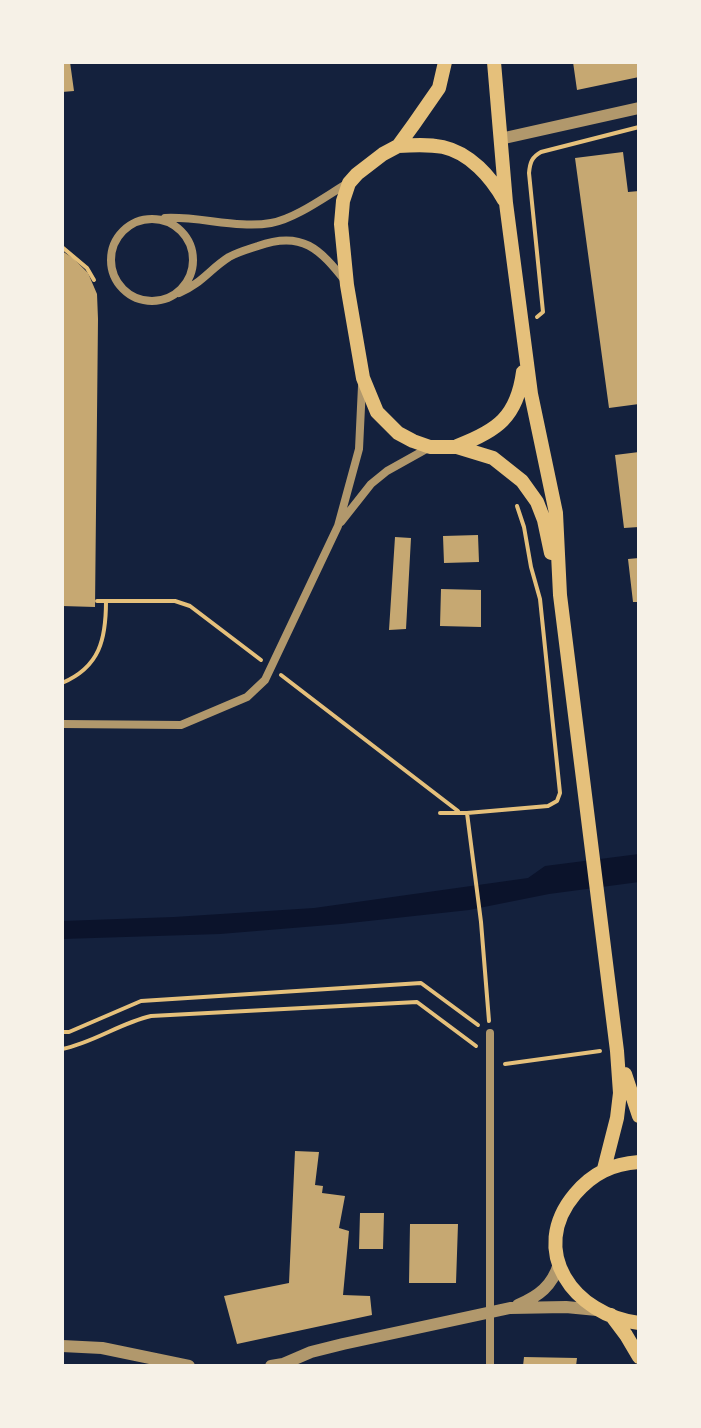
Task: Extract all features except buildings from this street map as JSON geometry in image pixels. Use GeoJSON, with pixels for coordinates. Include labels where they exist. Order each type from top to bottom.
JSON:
{"type":"FeatureCollection","features":[{"type":"Feature","properties":{"kind":"main road"},"geometry":{"type":"LineString","coordinates":[[445,62],[439,88],[398,146],[367,165],[349,183],[343,201],[341,224],[347,285],[363,378],[377,412],[398,433],[430,447],[457,447],[493,458],[522,481],[537,502],[544,520],[560,595]]}},
{"type":"Feature","properties":{"kind":"main road"},"geometry":{"type":"LineString","coordinates":[[494,62],[506,203],[526,358],[556,513],[560,595],[604,946],[612,1051],[620,1093],[604,1169]]}},
{"type":"Feature","properties":{"kind":"main road"},"geometry":{"type":"LineString","coordinates":[[398,146],[446,147],[465,157],[484,172],[506,203]]}},
{"type":"Feature","properties":{"kind":"main road"},"geometry":{"type":"LineString","coordinates":[[457,447],[483,437],[500,424],[516,403],[526,358]]}},
{"type":"Feature","properties":{"kind":"main road"},"geometry":{"type":"LineString","coordinates":[[612,1051],[639,1116]]}},
{"type":"Feature","properties":{"kind":"main road"},"geometry":{"type":"LineString","coordinates":[[639,1162],[604,1169],[585,1182],[562,1213],[556,1249],[570,1287],[583,1300],[604,1312],[639,1323]]}},
{"type":"Feature","properties":{"kind":"main road"},"geometry":{"type":"LineString","coordinates":[[604,1312],[626,1335],[639,1357]]}},
{"type":"Feature","properties":{"kind":"street"},"geometry":{"type":"LineString","coordinates":[[500,139],[639,108]]}},
{"type":"Feature","properties":{"kind":"street"},"geometry":{"type":"LineString","coordinates":[[347,285],[325,256],[308,245],[287,239],[262,244],[229,257],[193,287],[151,301],[139,299],[118,284],[110,262],[116,238],[133,222],[181,217],[256,225],[272,223],[290,218],[349,183]]}},
{"type":"Feature","properties":{"kind":"street"},"geometry":{"type":"LineString","coordinates":[[158,219],[176,226],[192,251],[188,280],[174,294]]}},
{"type":"Feature","properties":{"kind":"street"},"geometry":{"type":"LineString","coordinates":[[62,724],[181,725],[247,697],[265,680],[338,526],[359,449],[363,378]]}},
{"type":"Feature","properties":{"kind":"street"},"geometry":{"type":"LineString","coordinates":[[338,526],[371,484],[387,471],[430,447]]}},
{"type":"Feature","properties":{"kind":"street"},"geometry":{"type":"LineString","coordinates":[[490,1033],[490,1366]]}},
{"type":"Feature","properties":{"kind":"street"},"geometry":{"type":"LineString","coordinates":[[278,1365],[343,1344],[510,1308],[548,1286],[559,1264]]}},
{"type":"Feature","properties":{"kind":"street"},"geometry":{"type":"LineString","coordinates":[[510,1308],[566,1307],[604,1312]]}},
{"type":"Feature","properties":{"kind":"street"},"geometry":{"type":"LineString","coordinates":[[62,1346],[102,1348],[189,1366]]}},
{"type":"Feature","properties":{"kind":"street"},"geometry":{"type":"LineString","coordinates":[[122,1352],[145,1366]]}},
{"type":"Feature","properties":{"kind":"path"},"geometry":{"type":"LineString","coordinates":[[533,321],[543,312],[530,163],[541,152],[639,127]]}},
{"type":"Feature","properties":{"kind":"path"},"geometry":{"type":"LineString","coordinates":[[62,247],[87,268],[94,280]]}},
{"type":"Feature","properties":{"kind":"path"},"geometry":{"type":"LineString","coordinates":[[440,813],[548,806],[557,801],[560,793],[540,599],[514,497]]}},
{"type":"Feature","properties":{"kind":"path"},"geometry":{"type":"LineString","coordinates":[[97,601],[175,601],[190,606],[233,639]]}},
{"type":"Feature","properties":{"kind":"path"},"geometry":{"type":"LineString","coordinates":[[62,683],[89,666],[102,646],[106,601]]}},
{"type":"Feature","properties":{"kind":"path"},"geometry":{"type":"LineString","coordinates":[[314,700],[459,813]]}},
{"type":"Feature","properties":{"kind":"path"},"geometry":{"type":"LineString","coordinates":[[467,813],[481,922],[490,1033]]}},
{"type":"Feature","properties":{"kind":"path"},"geometry":{"type":"LineString","coordinates":[[62,1032],[69,1032],[141,1001],[421,983],[490,1033]]}},
{"type":"Feature","properties":{"kind":"path"},"geometry":{"type":"LineString","coordinates":[[62,1049],[151,1016],[417,1002],[491,1061],[612,1051]]}},
{"type":"Feature","properties":{"kind":"water"},"geometry":{"type":"Polygon","coordinates":[[[639,854],[639,882],[549,894],[469,910],[220,934],[62,939],[62,921],[314,908],[528,878],[545,866],[639,854]]]}}]}
